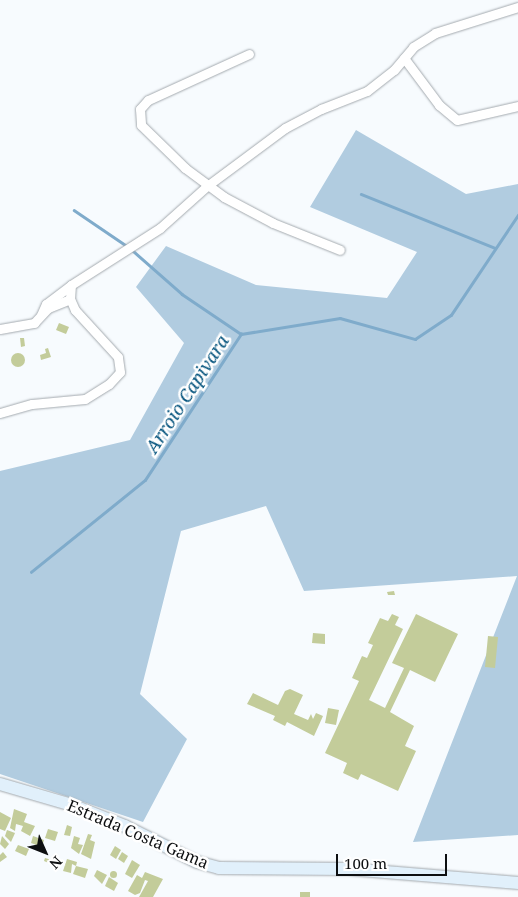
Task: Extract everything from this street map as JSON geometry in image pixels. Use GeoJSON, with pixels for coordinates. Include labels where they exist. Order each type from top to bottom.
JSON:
{"type":"FeatureCollection","features":[{"type":"Feature","properties":{"kind":"main road","name":"Estrada Costa Gama"},"geometry":{"type":"LineString","coordinates":[[3,788],[99,815],[197,862],[219,868],[349,869],[518,883]]}},
{"type":"Feature","properties":{"kind":"street"},"geometry":{"type":"LineString","coordinates":[[41,315],[46,304],[71,285],[160,228],[207,186],[297,121],[367,91],[404,58],[413,47],[435,33],[518,8]]}},
{"type":"Feature","properties":{"kind":"street"},"geometry":{"type":"LineString","coordinates":[[249,54],[148,100],[140,109],[141,125],[207,186],[273,223],[340,250]]}},
{"type":"Feature","properties":{"kind":"street"},"geometry":{"type":"LineString","coordinates":[[404,58],[439,105],[457,120],[518,106]]}},
{"type":"Feature","properties":{"kind":"street"},"geometry":{"type":"LineString","coordinates":[[0,413],[32,404],[85,398],[117,377],[121,368],[118,357],[78,314],[70,299],[71,285]]}},
{"type":"Feature","properties":{"kind":"street"},"geometry":{"type":"LineString","coordinates":[[0,329],[34,323],[52,306],[70,299]]}},
{"type":"Feature","properties":{"kind":"shaded area"},"geometry":{"type":"Polygon","coordinates":[[[356,130],[466,194],[518,184],[518,835],[413,842],[517,576],[304,591],[266,506],[181,531],[140,694],[187,739],[143,822],[0,774],[0,471],[130,440],[184,343],[136,287],[166,246],[256,285],[387,298],[417,252],[310,207],[356,130]]]}},
{"type":"Feature","properties":{"kind":"building"},"geometry":{"type":"Polygon","coordinates":[[[59,323],[69,327],[66,334],[56,330],[59,323]]]}},
{"type":"Feature","properties":{"kind":"building"},"geometry":{"type":"Polygon","coordinates":[[[20,338],[24,338],[25,346],[21,347],[20,338]]]}},
{"type":"Feature","properties":{"kind":"building"},"geometry":{"type":"Polygon","coordinates":[[[48,348],[51,357],[41,360],[40,355],[46,353],[45,349],[48,348]]]}},
{"type":"Feature","properties":{"kind":"building"},"geometry":{"type":"Polygon","coordinates":[[[18,353],[23,355],[25,360],[23,365],[18,367],[13,365],[11,360],[13,355],[18,353]]]}},
{"type":"Feature","properties":{"kind":"building"},"geometry":{"type":"Polygon","coordinates":[[[394,591],[395,595],[388,595],[387,592],[394,591]]]}},
{"type":"Feature","properties":{"kind":"building"},"geometry":{"type":"Polygon","coordinates":[[[392,614],[399,617],[395,625],[403,629],[369,700],[385,708],[404,668],[392,663],[416,614],[458,634],[435,682],[410,670],[390,712],[414,726],[405,746],[416,751],[398,791],[361,774],[358,780],[343,773],[347,763],[325,753],[359,681],[352,678],[362,656],[367,658],[373,645],[368,643],[380,618],[388,621],[392,614]]]}},
{"type":"Feature","properties":{"kind":"building"},"geometry":{"type":"Polygon","coordinates":[[[313,633],[325,634],[325,644],[312,643],[313,633]]]}},
{"type":"Feature","properties":{"kind":"building"},"geometry":{"type":"Polygon","coordinates":[[[488,636],[498,637],[495,668],[485,667],[488,636]]]}},
{"type":"Feature","properties":{"kind":"building"},"geometry":{"type":"Polygon","coordinates":[[[290,689],[303,695],[294,714],[308,720],[311,714],[313,719],[316,713],[323,716],[314,736],[287,722],[285,726],[273,720],[275,716],[247,704],[253,693],[278,705],[285,691],[290,689]]]}},
{"type":"Feature","properties":{"kind":"building"},"geometry":{"type":"Polygon","coordinates":[[[328,708],[339,710],[336,725],[325,723],[328,708]]]}},
{"type":"Feature","properties":{"kind":"building"},"geometry":{"type":"Polygon","coordinates":[[[14,809],[27,814],[24,822],[35,826],[30,836],[21,831],[23,826],[16,824],[15,831],[10,828],[14,809]]]}},
{"type":"Feature","properties":{"kind":"building"},"geometry":{"type":"Polygon","coordinates":[[[0,812],[11,818],[5,831],[0,829],[0,812]]]}},
{"type":"Feature","properties":{"kind":"building"},"geometry":{"type":"Polygon","coordinates":[[[67,825],[72,827],[70,836],[64,835],[67,825]]]}},
{"type":"Feature","properties":{"kind":"building"},"geometry":{"type":"Polygon","coordinates":[[[48,829],[58,832],[55,841],[45,838],[48,829]]]}},
{"type":"Feature","properties":{"kind":"building"},"geometry":{"type":"Polygon","coordinates":[[[7,830],[15,833],[11,842],[5,836],[7,830]]]}},
{"type":"Feature","properties":{"kind":"building"},"geometry":{"type":"Polygon","coordinates":[[[88,834],[92,835],[90,840],[95,842],[91,859],[81,854],[88,834]]]}},
{"type":"Feature","properties":{"kind":"building"},"geometry":{"type":"Polygon","coordinates":[[[2,836],[9,844],[5,849],[0,844],[2,836]]]}},
{"type":"Feature","properties":{"kind":"building"},"geometry":{"type":"Polygon","coordinates":[[[33,836],[44,840],[42,847],[31,843],[33,836]]]}},
{"type":"Feature","properties":{"kind":"building"},"geometry":{"type":"Polygon","coordinates":[[[74,836],[80,838],[78,844],[83,845],[79,854],[71,848],[74,836]]]}},
{"type":"Feature","properties":{"kind":"building"},"geometry":{"type":"Polygon","coordinates":[[[18,845],[29,849],[26,856],[15,851],[18,845]]]}},
{"type":"Feature","properties":{"kind":"building"},"geometry":{"type":"Polygon","coordinates":[[[115,846],[121,850],[116,859],[110,855],[115,846]]]}},
{"type":"Feature","properties":{"kind":"building"},"geometry":{"type":"Polygon","coordinates":[[[3,852],[7,857],[0,862],[0,855],[3,852]]]}},
{"type":"Feature","properties":{"kind":"building"},"geometry":{"type":"Polygon","coordinates":[[[122,852],[128,856],[124,863],[118,859],[122,852]]]}},
{"type":"Feature","properties":{"kind":"building"},"geometry":{"type":"Polygon","coordinates":[[[45,858],[52,860],[51,864],[44,861],[45,858]]]}},
{"type":"Feature","properties":{"kind":"building"},"geometry":{"type":"Polygon","coordinates":[[[67,859],[77,862],[76,866],[72,864],[71,873],[63,871],[67,859]]]}},
{"type":"Feature","properties":{"kind":"building"},"geometry":{"type":"Polygon","coordinates":[[[132,860],[140,865],[132,878],[125,874],[132,860]]]}},
{"type":"Feature","properties":{"kind":"building"},"geometry":{"type":"Polygon","coordinates":[[[76,866],[88,869],[85,878],[73,874],[76,866]]]}},
{"type":"Feature","properties":{"kind":"building"},"geometry":{"type":"Polygon","coordinates":[[[97,870],[107,875],[102,884],[94,876],[97,870]]]}},
{"type":"Feature","properties":{"kind":"building"},"geometry":{"type":"Polygon","coordinates":[[[113,871],[116,874],[113,877],[110,874],[113,871]]]}},
{"type":"Feature","properties":{"kind":"building"},"geometry":{"type":"Polygon","coordinates":[[[145,872],[163,879],[153,897],[139,897],[148,881],[145,880],[140,893],[135,895],[128,891],[137,875],[142,878],[145,872]]]}},
{"type":"Feature","properties":{"kind":"building"},"geometry":{"type":"Polygon","coordinates":[[[109,877],[118,883],[114,891],[105,886],[109,877]]]}},
{"type":"Feature","properties":{"kind":"building"},"geometry":{"type":"Polygon","coordinates":[[[300,892],[310,892],[310,897],[300,897],[300,892]]]}},
{"type":"Feature","properties":{"kind":"waterway"},"geometry":{"type":"LineString","coordinates":[[361,194],[495,248]]}},
{"type":"Feature","properties":{"kind":"waterway"},"geometry":{"type":"LineString","coordinates":[[74,210],[127,246]]}},
{"type":"Feature","properties":{"kind":"waterway","name":"Arroio Capivara"},"geometry":{"type":"LineString","coordinates":[[31,572],[145,480],[241,334],[340,318],[415,339],[451,315],[518,215]]}},
{"type":"Feature","properties":{"kind":"waterway"},"geometry":{"type":"LineString","coordinates":[[131,249],[182,294],[241,334]]}}]}
